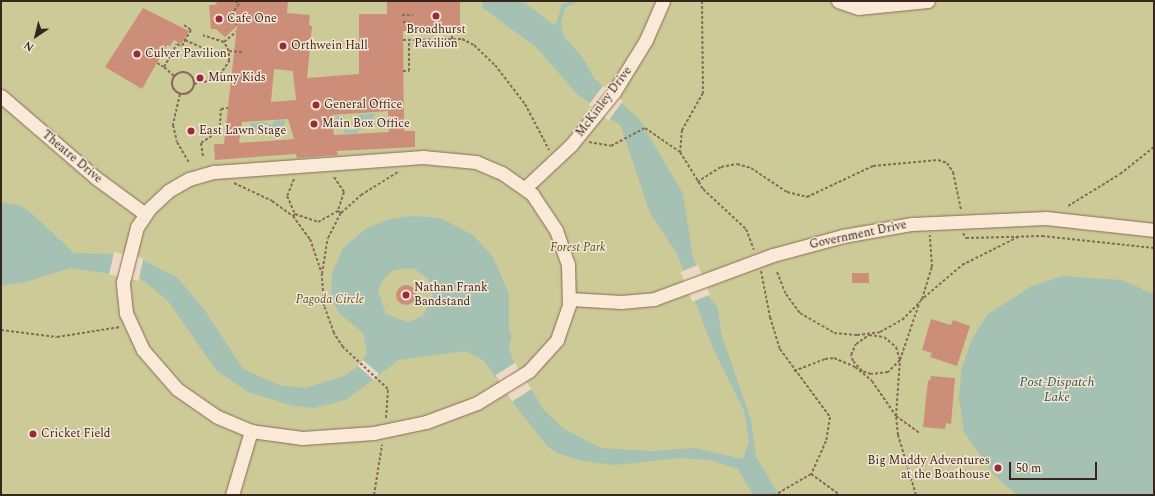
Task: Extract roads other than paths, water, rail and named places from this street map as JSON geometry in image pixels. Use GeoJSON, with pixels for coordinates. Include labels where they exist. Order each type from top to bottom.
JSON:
{"type":"FeatureCollection","features":[{"type":"Feature","properties":{"kind":"street","name":"McKinley Drive"},"geometry":{"type":"LineString","coordinates":[[525,188],[571,145],[598,114],[614,92],[646,40],[663,1]]}},
{"type":"Feature","properties":{"kind":"street"},"geometry":{"type":"LineString","coordinates":[[838,1],[858,8],[928,1]]}},
{"type":"Feature","properties":{"kind":"street","name":"Theatre Drive"},"geometry":{"type":"LineString","coordinates":[[1,96],[96,178],[145,214]]}},
{"type":"Feature","properties":{"kind":"street"},"geometry":{"type":"LineString","coordinates":[[442,157],[476,162],[502,173],[525,188],[546,213],[564,247],[570,299],[557,340],[544,358],[523,376],[503,388],[444,416],[384,432],[302,438],[251,431],[202,408],[163,376],[143,350],[132,330],[123,300],[123,282],[129,249],[145,214],[168,191],[201,175],[401,158],[442,157]]}},
{"type":"Feature","properties":{"kind":"street","name":"Government Drive"},"geometry":{"type":"LineString","coordinates":[[570,299],[639,302],[685,288],[815,243],[918,223],[1046,218],[1154,230]]}},
{"type":"Feature","properties":{"kind":"street"},"geometry":{"type":"LineString","coordinates":[[232,495],[251,431]]}},
{"type":"Feature","properties":{"kind":"water"},"geometry":{"type":"Polygon","coordinates":[[[482,1],[522,1],[554,25],[560,18],[564,37],[581,55],[595,79],[640,120],[683,194],[693,257],[708,296],[718,308],[721,333],[751,420],[756,457],[779,495],[753,495],[738,469],[710,460],[680,458],[615,465],[582,461],[557,453],[547,446],[514,404],[484,361],[466,351],[399,360],[346,400],[314,408],[294,406],[248,392],[216,370],[168,301],[140,278],[70,268],[26,282],[1,286],[1,202],[19,205],[30,212],[74,253],[114,254],[143,260],[178,278],[206,312],[243,369],[279,385],[305,388],[344,376],[358,366],[367,353],[363,333],[340,314],[331,298],[332,273],[343,248],[367,228],[389,219],[415,216],[440,218],[473,235],[493,257],[509,294],[509,329],[512,336],[509,346],[513,360],[544,410],[564,429],[601,448],[651,451],[694,448],[743,459],[749,440],[744,411],[712,346],[677,254],[650,213],[621,126],[577,94],[537,48],[483,8],[482,1]],[[407,268],[392,271],[381,283],[378,291],[386,314],[408,322],[423,316],[433,295],[428,279],[415,269],[407,268]]]}},
{"type":"Feature","properties":{"kind":"water"},"geometry":{"type":"Polygon","coordinates":[[[375,113],[372,126],[361,125],[358,133],[345,134],[342,126],[335,129],[334,116],[344,116],[348,130],[355,130],[358,115],[375,113]]]}},
{"type":"Feature","properties":{"kind":"water"},"geometry":{"type":"Polygon","coordinates":[[[286,120],[281,133],[268,131],[262,136],[259,131],[248,130],[251,123],[265,122],[272,126],[274,121],[286,120]]]}},
{"type":"Feature","properties":{"kind":"water","name":"Post-Dispatch Lake"},"geometry":{"type":"Polygon","coordinates":[[[1063,276],[1121,280],[1154,294],[1154,495],[1017,495],[994,475],[964,432],[959,399],[961,371],[972,339],[988,314],[1032,286],[1063,276]]]}},
{"type":"Feature","properties":{"kind":"waterway"},"geometry":{"type":"LineString","coordinates":[[559,22],[563,7],[575,1]]}},
{"type":"Feature","properties":{"kind":"place","name":"Broadhurst Pavilion"},"geometry":{"type":"Point","coordinates":[436,16]}},
{"type":"Feature","properties":{"kind":"place","name":"Cafe One"},"geometry":{"type":"Point","coordinates":[219,19]}},
{"type":"Feature","properties":{"kind":"place","name":"Orthwein Hall"},"geometry":{"type":"Point","coordinates":[283,46]}},
{"type":"Feature","properties":{"kind":"place","name":"Culver Pavilion"},"geometry":{"type":"Point","coordinates":[137,54]}},
{"type":"Feature","properties":{"kind":"place","name":"Muny Kids"},"geometry":{"type":"Point","coordinates":[200,78]}},
{"type":"Feature","properties":{"kind":"place","name":"General Office"},"geometry":{"type":"Point","coordinates":[316,105]}},
{"type":"Feature","properties":{"kind":"place","name":"Main Box Office"},"geometry":{"type":"Point","coordinates":[314,124]}},
{"type":"Feature","properties":{"kind":"place","name":"East Lawn Stage"},"geometry":{"type":"Point","coordinates":[191,131]}},
{"type":"Feature","properties":{"kind":"place","name":"Nathan Frank Bandstand"},"geometry":{"type":"Point","coordinates":[406,295]}},
{"type":"Feature","properties":{"kind":"place","name":"Cricket Field"},"geometry":{"type":"Point","coordinates":[33,434]}},
{"type":"Feature","properties":{"kind":"place","name":"Big Muddy Adventures at the Boathouse"},"geometry":{"type":"Point","coordinates":[998,468]}},
{"type":"Feature","properties":{"kind":"park label","name":"Forest Park"},"geometry":{"type":"Point","coordinates":[578,248]}},
{"type":"Feature","properties":{"kind":"park label","name":"Pagoda Circle"},"geometry":{"type":"Point","coordinates":[330,300]}}]}
